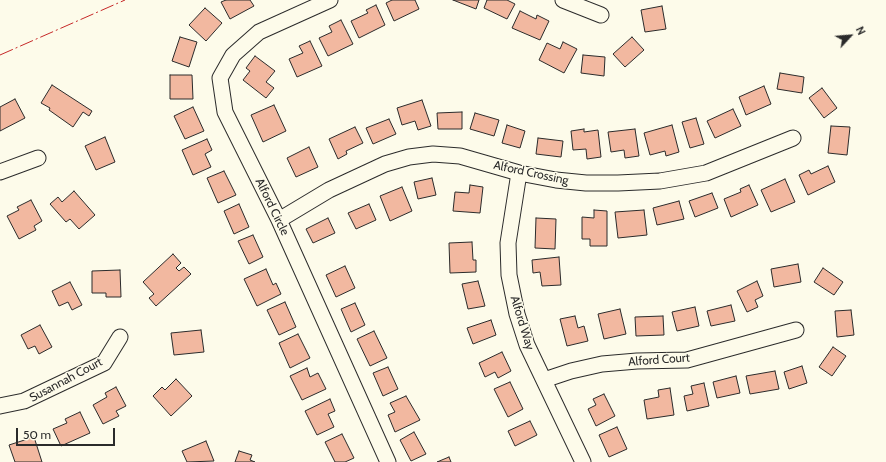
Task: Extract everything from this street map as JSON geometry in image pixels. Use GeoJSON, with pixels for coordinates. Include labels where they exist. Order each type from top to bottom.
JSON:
{"type":"FeatureCollection","features":[{"type":"Feature","properties":{"kind":"street","name":"Alford Circle"},"geometry":{"type":"LineString","coordinates":[[330,0],[259,32],[233,55],[220,78],[225,112],[279,220],[388,462]]}},
{"type":"Feature","properties":{"kind":"street"},"geometry":{"type":"LineString","coordinates":[[563,0],[601,15]]}},
{"type":"Feature","properties":{"kind":"street","name":"Alford Crossing"},"geometry":{"type":"LineString","coordinates":[[279,220],[329,190],[385,164],[409,157],[433,154],[460,156],[520,173],[586,183],[660,181],[706,173],[793,138]]}},
{"type":"Feature","properties":{"kind":"street"},"geometry":{"type":"LineString","coordinates":[[0,172],[38,158]]}},
{"type":"Feature","properties":{"kind":"street","name":"Alford Way"},"geometry":{"type":"LineString","coordinates":[[520,173],[508,243],[509,275],[517,314],[527,345],[583,462]]}},
{"type":"Feature","properties":{"kind":"street","name":"Alford Court"},"geometry":{"type":"LineString","coordinates":[[544,380],[571,371],[602,364],[687,360],[796,330]]}},
{"type":"Feature","properties":{"kind":"street","name":"Susannah Court"},"geometry":{"type":"LineString","coordinates":[[0,406],[24,401],[104,363],[120,337]]}},
{"type":"Feature","properties":{"kind":"building"},"geometry":{"type":"Polygon","coordinates":[[[226,0],[250,0],[254,6],[230,19],[221,2],[226,0]]]}},
{"type":"Feature","properties":{"kind":"building"},"geometry":{"type":"Polygon","coordinates":[[[392,0],[415,0],[419,9],[394,21],[386,3],[392,0]]]}},
{"type":"Feature","properties":{"kind":"building"},"geometry":{"type":"Polygon","coordinates":[[[453,0],[479,0],[476,9],[453,0]]]}},
{"type":"Feature","properties":{"kind":"building"},"geometry":{"type":"Polygon","coordinates":[[[487,0],[507,0],[515,4],[507,19],[484,8],[487,0]]]}},
{"type":"Feature","properties":{"kind":"building"},"geometry":{"type":"Polygon","coordinates":[[[376,5],[385,25],[359,38],[351,21],[368,13],[366,10],[376,5]]]}},
{"type":"Feature","properties":{"kind":"building"},"geometry":{"type":"Polygon","coordinates":[[[662,6],[666,29],[645,32],[641,10],[662,6]]]}},
{"type":"Feature","properties":{"kind":"building"},"geometry":{"type":"Polygon","coordinates":[[[205,8],[222,23],[206,41],[189,25],[205,8]]]}},
{"type":"Feature","properties":{"kind":"building"},"geometry":{"type":"Polygon","coordinates":[[[520,11],[536,19],[537,15],[549,21],[540,40],[512,28],[520,11]]]}},
{"type":"Feature","properties":{"kind":"building"},"geometry":{"type":"Polygon","coordinates":[[[341,20],[353,44],[328,56],[319,38],[332,32],[329,26],[341,20]]]}},
{"type":"Feature","properties":{"kind":"building"},"geometry":{"type":"Polygon","coordinates":[[[180,37],[197,42],[189,67],[172,61],[180,37]]]}},
{"type":"Feature","properties":{"kind":"building"},"geometry":{"type":"Polygon","coordinates":[[[632,37],[644,50],[625,67],[613,54],[632,37]]]}},
{"type":"Feature","properties":{"kind":"building"},"geometry":{"type":"Polygon","coordinates":[[[310,41],[322,66],[297,77],[289,59],[303,53],[299,46],[310,41]]]}},
{"type":"Feature","properties":{"kind":"building"},"geometry":{"type":"Polygon","coordinates":[[[563,42],[577,49],[564,73],[539,60],[547,43],[560,49],[563,42]]]}},
{"type":"Feature","properties":{"kind":"building"},"geometry":{"type":"Polygon","coordinates":[[[583,55],[605,57],[604,76],[581,73],[583,55]]]}},
{"type":"Feature","properties":{"kind":"building"},"geometry":{"type":"Polygon","coordinates":[[[255,56],[275,71],[266,82],[274,88],[266,98],[243,80],[250,71],[246,68],[255,56]]]}},
{"type":"Feature","properties":{"kind":"building"},"geometry":{"type":"Polygon","coordinates":[[[780,73],[804,77],[802,93],[777,89],[780,73]]]}},
{"type":"Feature","properties":{"kind":"building"},"geometry":{"type":"Polygon","coordinates":[[[170,75],[192,75],[193,99],[170,99],[170,75]]]}},
{"type":"Feature","properties":{"kind":"building"},"geometry":{"type":"Polygon","coordinates":[[[52,85],[92,111],[89,116],[83,112],[73,127],[49,110],[50,108],[41,103],[52,85]]]}},
{"type":"Feature","properties":{"kind":"building"},"geometry":{"type":"Polygon","coordinates":[[[764,86],[771,104],[746,115],[739,97],[764,86]]]}},
{"type":"Feature","properties":{"kind":"building"},"geometry":{"type":"Polygon","coordinates":[[[822,88],[837,108],[824,118],[809,98],[822,88]]]}},
{"type":"Feature","properties":{"kind":"building"},"geometry":{"type":"Polygon","coordinates":[[[15,99],[25,118],[0,131],[0,107],[15,99]]]}},
{"type":"Feature","properties":{"kind":"building"},"geometry":{"type":"Polygon","coordinates":[[[422,100],[431,126],[418,130],[415,121],[402,125],[397,108],[422,100]]]}},
{"type":"Feature","properties":{"kind":"building"},"geometry":{"type":"Polygon","coordinates":[[[274,105],[286,131],[263,142],[251,115],[274,105]]]}},
{"type":"Feature","properties":{"kind":"building"},"geometry":{"type":"Polygon","coordinates":[[[193,107],[204,131],[185,139],[174,116],[193,107]]]}},
{"type":"Feature","properties":{"kind":"building"},"geometry":{"type":"Polygon","coordinates":[[[733,109],[741,126],[715,138],[707,121],[733,109]]]}},
{"type":"Feature","properties":{"kind":"building"},"geometry":{"type":"Polygon","coordinates":[[[462,112],[462,129],[438,129],[437,113],[462,112]]]}},
{"type":"Feature","properties":{"kind":"building"},"geometry":{"type":"Polygon","coordinates":[[[475,113],[499,120],[494,136],[470,129],[475,113]]]}},
{"type":"Feature","properties":{"kind":"building"},"geometry":{"type":"Polygon","coordinates":[[[696,118],[704,144],[690,148],[682,122],[696,118]]]}},
{"type":"Feature","properties":{"kind":"building"},"geometry":{"type":"Polygon","coordinates":[[[389,119],[396,134],[373,144],[366,128],[389,119]]]}},
{"type":"Feature","properties":{"kind":"building"},"geometry":{"type":"Polygon","coordinates":[[[507,125],[525,131],[520,148],[502,143],[507,125]]]}},
{"type":"Feature","properties":{"kind":"building"},"geometry":{"type":"Polygon","coordinates":[[[672,125],[679,152],[666,156],[665,151],[650,155],[644,133],[672,125]]]}},
{"type":"Feature","properties":{"kind":"building"},"geometry":{"type":"Polygon","coordinates":[[[831,126],[850,127],[847,155],[828,153],[831,126]]]}},
{"type":"Feature","properties":{"kind":"building"},"geometry":{"type":"Polygon","coordinates":[[[355,127],[363,143],[346,151],[347,154],[338,159],[329,139],[355,127]]]}},
{"type":"Feature","properties":{"kind":"building"},"geometry":{"type":"Polygon","coordinates":[[[584,129],[584,132],[598,130],[601,157],[587,159],[586,149],[573,150],[571,131],[584,129]]]}},
{"type":"Feature","properties":{"kind":"building"},"geometry":{"type":"Polygon","coordinates":[[[635,129],[639,156],[625,158],[624,150],[611,152],[608,132],[635,129]]]}},
{"type":"Feature","properties":{"kind":"building"},"geometry":{"type":"Polygon","coordinates":[[[105,137],[115,162],[96,170],[85,146],[105,137]]]}},
{"type":"Feature","properties":{"kind":"building"},"geometry":{"type":"Polygon","coordinates":[[[538,138],[563,141],[561,157],[536,154],[538,138]]]}},
{"type":"Feature","properties":{"kind":"building"},"geometry":{"type":"Polygon","coordinates":[[[207,139],[212,150],[205,154],[211,167],[193,175],[182,150],[207,139]]]}},
{"type":"Feature","properties":{"kind":"building"},"geometry":{"type":"Polygon","coordinates":[[[309,147],[318,167],[296,177],[287,158],[309,147]]]}},
{"type":"Feature","properties":{"kind":"building"},"geometry":{"type":"Polygon","coordinates":[[[828,166],[835,182],[808,195],[799,175],[809,170],[811,174],[828,166]]]}},
{"type":"Feature","properties":{"kind":"building"},"geometry":{"type":"Polygon","coordinates":[[[224,171],[236,195],[218,203],[207,178],[224,171]]]}},
{"type":"Feature","properties":{"kind":"building"},"geometry":{"type":"Polygon","coordinates":[[[432,178],[436,195],[418,199],[414,182],[432,178]]]}},
{"type":"Feature","properties":{"kind":"building"},"geometry":{"type":"Polygon","coordinates":[[[785,179],[795,202],[771,212],[761,190],[785,179]]]}},
{"type":"Feature","properties":{"kind":"building"},"geometry":{"type":"Polygon","coordinates":[[[470,185],[483,187],[480,213],[453,211],[455,192],[469,193],[470,185]]]}},
{"type":"Feature","properties":{"kind":"building"},"geometry":{"type":"Polygon","coordinates":[[[749,185],[758,205],[731,217],[724,199],[741,192],[740,189],[749,185]]]}},
{"type":"Feature","properties":{"kind":"building"},"geometry":{"type":"Polygon","coordinates":[[[402,187],[412,211],[390,221],[380,196],[402,187]]]}},
{"type":"Feature","properties":{"kind":"building"},"geometry":{"type":"Polygon","coordinates":[[[74,191],[95,215],[79,229],[70,219],[66,222],[50,204],[58,197],[62,202],[74,191]]]}},
{"type":"Feature","properties":{"kind":"building"},"geometry":{"type":"Polygon","coordinates":[[[712,193],[718,208],[695,217],[689,201],[712,193]]]}},
{"type":"Feature","properties":{"kind":"building"},"geometry":{"type":"Polygon","coordinates":[[[31,200],[42,221],[34,226],[36,230],[19,239],[7,216],[19,210],[17,207],[31,200]]]}},
{"type":"Feature","properties":{"kind":"building"},"geometry":{"type":"Polygon","coordinates":[[[679,201],[684,219],[657,225],[653,208],[679,201]]]}},
{"type":"Feature","properties":{"kind":"building"},"geometry":{"type":"Polygon","coordinates":[[[239,204],[249,227],[234,234],[224,211],[239,204]]]}},
{"type":"Feature","properties":{"kind":"building"},"geometry":{"type":"Polygon","coordinates":[[[369,204],[376,220],[356,229],[348,213],[369,204]]]}},
{"type":"Feature","properties":{"kind":"building"},"geometry":{"type":"Polygon","coordinates":[[[594,210],[607,211],[607,246],[590,246],[590,239],[582,239],[582,217],[594,218],[594,210]]]}},
{"type":"Feature","properties":{"kind":"building"},"geometry":{"type":"Polygon","coordinates":[[[644,210],[647,235],[618,238],[615,212],[644,210]]]}},
{"type":"Feature","properties":{"kind":"building"},"geometry":{"type":"Polygon","coordinates":[[[328,218],[335,233],[313,243],[306,229],[328,218]]]}},
{"type":"Feature","properties":{"kind":"building"},"geometry":{"type":"Polygon","coordinates":[[[536,218],[556,219],[555,249],[535,248],[536,218]]]}},
{"type":"Feature","properties":{"kind":"building"},"geometry":{"type":"Polygon","coordinates":[[[253,235],[263,257],[249,264],[238,241],[253,235]]]}},
{"type":"Feature","properties":{"kind":"building"},"geometry":{"type":"Polygon","coordinates":[[[472,242],[473,260],[476,260],[476,272],[450,273],[449,243],[472,242]]]}},
{"type":"Feature","properties":{"kind":"building"},"geometry":{"type":"Polygon","coordinates":[[[173,254],[181,263],[176,268],[179,271],[184,267],[191,274],[156,306],[149,298],[154,294],[143,282],[173,254]]]}},
{"type":"Feature","properties":{"kind":"building"},"geometry":{"type":"Polygon","coordinates":[[[559,257],[561,285],[542,286],[540,272],[533,273],[532,260],[559,257]]]}},
{"type":"Feature","properties":{"kind":"building"},"geometry":{"type":"Polygon","coordinates":[[[798,264],[801,282],[774,287],[771,269],[798,264]]]}},
{"type":"Feature","properties":{"kind":"building"},"geometry":{"type":"Polygon","coordinates":[[[345,266],[355,288],[336,297],[326,275],[345,266]]]}},
{"type":"Feature","properties":{"kind":"building"},"geometry":{"type":"Polygon","coordinates":[[[823,268],[843,282],[834,295],[814,282],[823,268]]]}},
{"type":"Feature","properties":{"kind":"building"},"geometry":{"type":"Polygon","coordinates":[[[266,269],[273,285],[276,283],[281,294],[257,306],[244,279],[266,269]]]}},
{"type":"Feature","properties":{"kind":"building"},"geometry":{"type":"Polygon","coordinates":[[[120,270],[121,297],[106,297],[106,293],[92,293],[92,271],[120,270]]]}},
{"type":"Feature","properties":{"kind":"building"},"geometry":{"type":"Polygon","coordinates":[[[478,281],[485,306],[468,309],[462,284],[478,281]]]}},
{"type":"Feature","properties":{"kind":"building"},"geometry":{"type":"Polygon","coordinates":[[[757,281],[763,296],[755,300],[758,307],[747,312],[737,291],[757,281]]]}},
{"type":"Feature","properties":{"kind":"building"},"geometry":{"type":"Polygon","coordinates":[[[70,282],[82,305],[72,310],[68,302],[59,306],[52,291],[70,282]]]}},
{"type":"Feature","properties":{"kind":"building"},"geometry":{"type":"Polygon","coordinates":[[[285,302],[296,327],[279,335],[267,310],[285,302]]]}},
{"type":"Feature","properties":{"kind":"building"},"geometry":{"type":"Polygon","coordinates":[[[355,303],[365,325],[351,332],[341,309],[355,303]]]}},
{"type":"Feature","properties":{"kind":"building"},"geometry":{"type":"Polygon","coordinates":[[[731,305],[735,321],[711,326],[707,311],[731,305]]]}},
{"type":"Feature","properties":{"kind":"building"},"geometry":{"type":"Polygon","coordinates":[[[695,307],[699,326],[677,331],[672,312],[695,307]]]}},
{"type":"Feature","properties":{"kind":"building"},"geometry":{"type":"Polygon","coordinates":[[[620,309],[626,334],[604,339],[598,314],[620,309]]]}},
{"type":"Feature","properties":{"kind":"building"},"geometry":{"type":"Polygon","coordinates":[[[851,310],[854,335],[837,337],[835,311],[851,310]]]}},
{"type":"Feature","properties":{"kind":"building"},"geometry":{"type":"Polygon","coordinates":[[[575,316],[578,328],[584,326],[588,341],[567,346],[560,319],[575,316]]]}},
{"type":"Feature","properties":{"kind":"building"},"geometry":{"type":"Polygon","coordinates":[[[663,316],[664,335],[636,336],[635,317],[663,316]]]}},
{"type":"Feature","properties":{"kind":"building"},"geometry":{"type":"Polygon","coordinates":[[[491,320],[496,335],[473,344],[467,328],[491,320]]]}},
{"type":"Feature","properties":{"kind":"building"},"geometry":{"type":"Polygon","coordinates":[[[40,325],[52,347],[39,354],[35,346],[28,349],[21,335],[40,325]]]}},
{"type":"Feature","properties":{"kind":"building"},"geometry":{"type":"Polygon","coordinates":[[[201,330],[204,352],[174,355],[171,333],[201,330]]]}},
{"type":"Feature","properties":{"kind":"building"},"geometry":{"type":"Polygon","coordinates":[[[374,331],[387,358],[370,366],[357,339],[374,331]]]}},
{"type":"Feature","properties":{"kind":"building"},"geometry":{"type":"Polygon","coordinates":[[[298,334],[310,358],[290,368],[279,343],[298,334]]]}},
{"type":"Feature","properties":{"kind":"building"},"geometry":{"type":"Polygon","coordinates":[[[833,347],[846,356],[832,376],[819,367],[833,347]]]}},
{"type":"Feature","properties":{"kind":"building"},"geometry":{"type":"Polygon","coordinates":[[[502,352],[511,371],[498,378],[495,372],[485,377],[479,363],[502,352]]]}},
{"type":"Feature","properties":{"kind":"building"},"geometry":{"type":"Polygon","coordinates":[[[802,366],[807,383],[789,389],[784,372],[802,366]]]}},
{"type":"Feature","properties":{"kind":"building"},"geometry":{"type":"Polygon","coordinates":[[[388,367],[398,389],[383,396],[373,373],[388,367]]]}},
{"type":"Feature","properties":{"kind":"building"},"geometry":{"type":"Polygon","coordinates":[[[307,368],[310,377],[318,373],[326,389],[302,400],[290,376],[307,368]]]}},
{"type":"Feature","properties":{"kind":"building"},"geometry":{"type":"Polygon","coordinates":[[[775,371],[779,389],[750,394],[746,376],[775,371]]]}},
{"type":"Feature","properties":{"kind":"building"},"geometry":{"type":"Polygon","coordinates":[[[736,376],[740,393],[717,398],[713,382],[736,376]]]}},
{"type":"Feature","properties":{"kind":"building"},"geometry":{"type":"Polygon","coordinates":[[[176,379],[192,396],[171,416],[153,396],[162,387],[165,390],[176,379]]]}},
{"type":"Feature","properties":{"kind":"building"},"geometry":{"type":"Polygon","coordinates":[[[510,382],[523,409],[508,417],[494,389],[510,382]]]}},
{"type":"Feature","properties":{"kind":"building"},"geometry":{"type":"Polygon","coordinates":[[[704,383],[709,406],[687,411],[684,396],[693,394],[691,386],[704,383]]]}},
{"type":"Feature","properties":{"kind":"building"},"geometry":{"type":"Polygon","coordinates":[[[116,387],[126,406],[116,411],[119,416],[103,424],[93,405],[107,397],[105,393],[116,387]]]}},
{"type":"Feature","properties":{"kind":"building"},"geometry":{"type":"Polygon","coordinates":[[[670,388],[674,415],[647,419],[644,400],[659,397],[658,390],[670,388]]]}},
{"type":"Feature","properties":{"kind":"building"},"geometry":{"type":"Polygon","coordinates":[[[604,394],[615,416],[596,426],[588,409],[596,405],[593,399],[604,394]]]}},
{"type":"Feature","properties":{"kind":"building"},"geometry":{"type":"Polygon","coordinates":[[[406,396],[420,420],[395,432],[388,415],[395,412],[390,403],[406,396]]]}},
{"type":"Feature","properties":{"kind":"building"},"geometry":{"type":"Polygon","coordinates":[[[330,399],[335,411],[328,414],[334,427],[317,435],[305,411],[330,399]]]}},
{"type":"Feature","properties":{"kind":"building"},"geometry":{"type":"Polygon","coordinates":[[[80,412],[90,433],[61,446],[53,429],[67,423],[65,419],[80,412]]]}},
{"type":"Feature","properties":{"kind":"building"},"geometry":{"type":"Polygon","coordinates":[[[530,421],[537,435],[515,446],[508,431],[530,421]]]}},
{"type":"Feature","properties":{"kind":"building"},"geometry":{"type":"Polygon","coordinates":[[[617,427],[627,449],[609,457],[599,435],[617,427]]]}},
{"type":"Feature","properties":{"kind":"building"},"geometry":{"type":"Polygon","coordinates":[[[414,432],[426,454],[411,461],[400,440],[414,432]]]}},
{"type":"Feature","properties":{"kind":"building"},"geometry":{"type":"Polygon","coordinates":[[[342,434],[354,458],[345,462],[335,462],[325,442],[342,434]]]}},
{"type":"Feature","properties":{"kind":"building"},"geometry":{"type":"Polygon","coordinates":[[[34,437],[42,462],[15,462],[9,445],[34,437]]]}},
{"type":"Feature","properties":{"kind":"building"},"geometry":{"type":"Polygon","coordinates":[[[206,441],[214,461],[187,462],[182,451],[206,441]]]}},
{"type":"Feature","properties":{"kind":"building"},"geometry":{"type":"Polygon","coordinates":[[[239,451],[252,455],[250,460],[255,462],[235,462],[239,451]]]}},
{"type":"Feature","properties":{"kind":"building"},"geometry":{"type":"Polygon","coordinates":[[[449,457],[451,462],[437,462],[449,457]]]}},
{"type":"Feature","properties":{"kind":"power"},"geometry":{"type":"LineString","coordinates":[[0,55],[125,0]]}}]}
